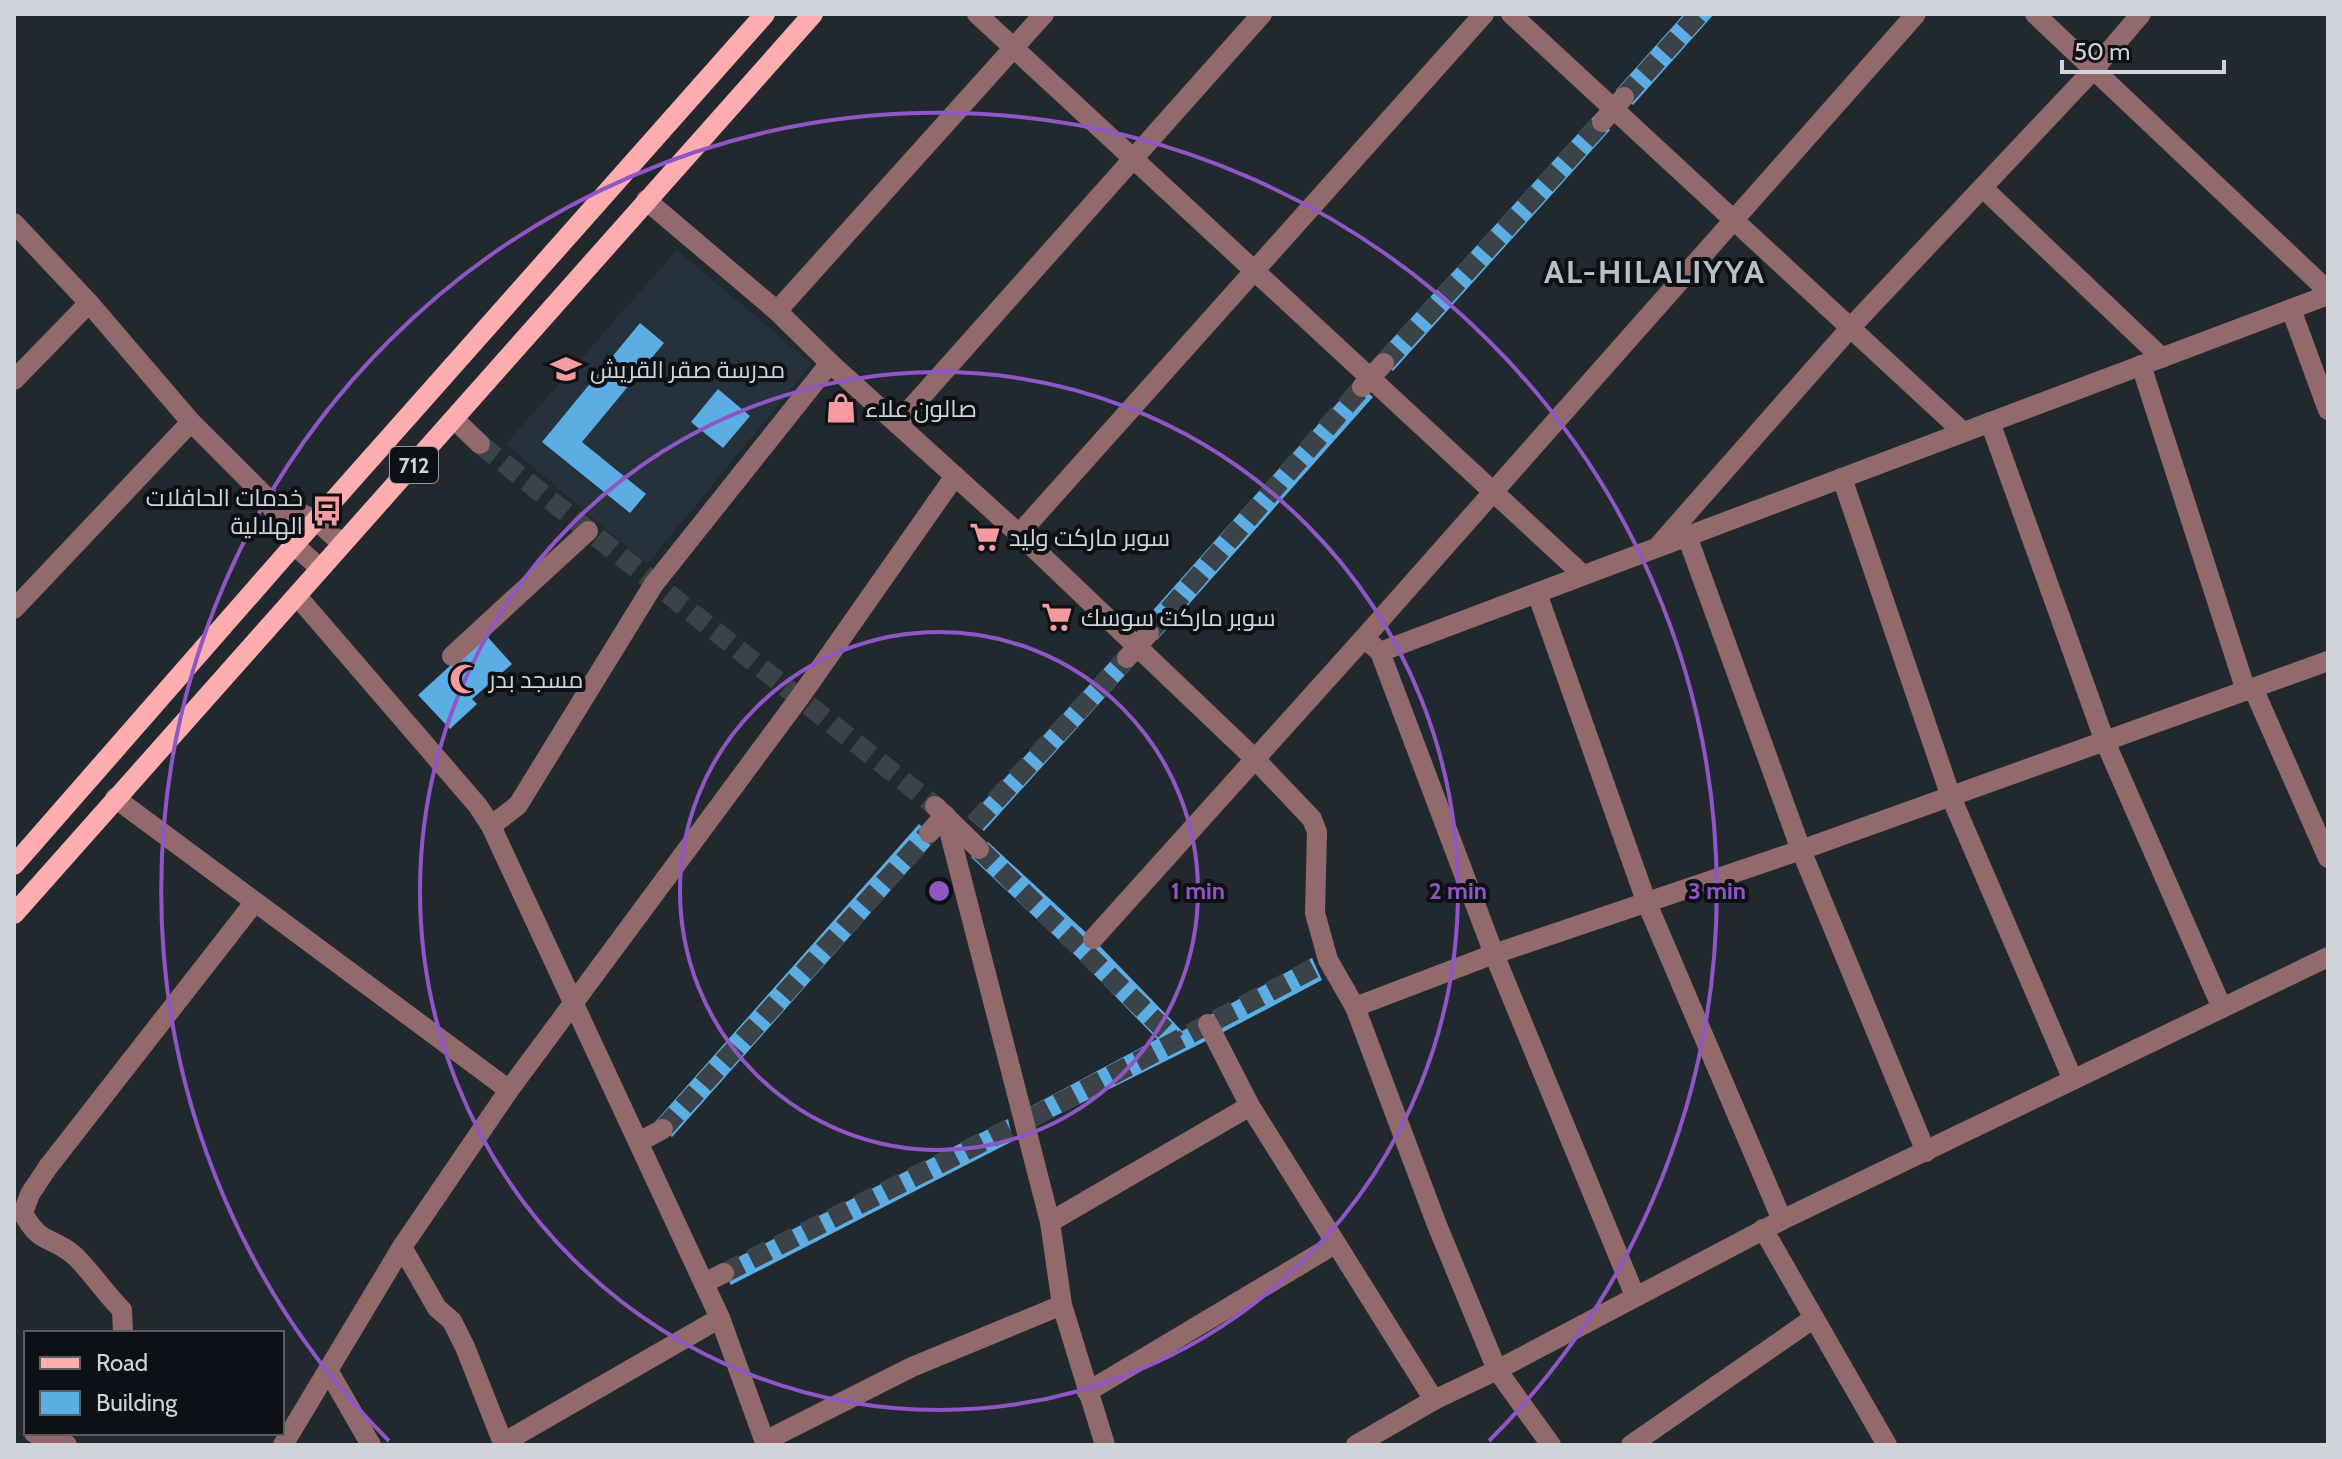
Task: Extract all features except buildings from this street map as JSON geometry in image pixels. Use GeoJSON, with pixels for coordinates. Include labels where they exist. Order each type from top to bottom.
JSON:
{"type":"FeatureCollection","features":[{"type":"Feature","properties":{"kind":"main road","name":"712"},"geometry":{"type":"LineString","coordinates":[[14,865],[765,14]]}},
{"type":"Feature","properties":{"kind":"main road","name":"712"},"geometry":{"type":"LineString","coordinates":[[14,914],[813,14]]}},
{"type":"Feature","properties":{"kind":"street"},"geometry":{"type":"LineString","coordinates":[[977,14],[1372,376],[1583,575]]}},
{"type":"Feature","properties":{"kind":"street"},"geometry":{"type":"LineString","coordinates":[[777,311],[1044,14]]}},
{"type":"Feature","properties":{"kind":"street"},"geometry":{"type":"LineString","coordinates":[[897,424],[1262,14]]}},
{"type":"Feature","properties":{"kind":"street"},"geometry":{"type":"LineString","coordinates":[[1019,534],[1484,14]]}},
{"type":"Feature","properties":{"kind":"street"},"geometry":{"type":"LineString","coordinates":[[1511,14],[1963,432]]}},
{"type":"Feature","properties":{"kind":"street"},"geometry":{"type":"LineString","coordinates":[[1093,939],[1916,14]]}},
{"type":"Feature","properties":{"kind":"street"},"geometry":{"type":"LineString","coordinates":[[1380,652],[2328,293],[2035,14]]}},
{"type":"Feature","properties":{"kind":"street"},"geometry":{"type":"LineString","coordinates":[[1658,547],[1851,327],[2094,69],[2141,14]]}},
{"type":"Feature","properties":{"kind":"street"},"geometry":{"type":"LineString","coordinates":[[1983,188],[2162,358]]}},
{"type":"Feature","properties":{"kind":"street"},"geometry":{"type":"LineString","coordinates":[[646,200],[777,311],[1019,534],[1138,645],[1312,819],[1317,832],[1314,905],[1322,964],[1355,1007],[1437,1225],[1497,1370],[1551,1445]]}},
{"type":"Feature","properties":{"kind":"street"},"geometry":{"type":"LineString","coordinates":[[14,223],[89,303],[191,422],[265,496],[294,545],[320,568]]}},
{"type":"Feature","properties":{"kind":"street"},"geometry":{"type":"LineString","coordinates":[[14,380],[89,303]]}},
{"type":"Feature","properties":{"kind":"street"},"geometry":{"type":"LineString","coordinates":[[2291,309],[2328,410]]}},
{"type":"Feature","properties":{"kind":"street"},"geometry":{"type":"LineString","coordinates":[[491,826],[518,805],[654,584],[830,363]]}},
{"type":"Feature","properties":{"kind":"street"},"geometry":{"type":"LineString","coordinates":[[2141,365],[2250,690],[2328,858]]}},
{"type":"Feature","properties":{"kind":"street"},"geometry":{"type":"LineString","coordinates":[[455,420],[480,444]]}},
{"type":"Feature","properties":{"kind":"street"},"geometry":{"type":"LineString","coordinates":[[14,609],[191,422]]}},
{"type":"Feature","properties":{"kind":"street"},"geometry":{"type":"LineString","coordinates":[[1990,422],[2104,739],[2222,1008]]}},
{"type":"Feature","properties":{"kind":"street"},"geometry":{"type":"LineString","coordinates":[[283,1445],[402,1247],[509,1090],[800,697],[955,476]]}},
{"type":"Feature","properties":{"kind":"street"},"geometry":{"type":"LineString","coordinates":[[1842,478],[1951,797],[2073,1080]]}},
{"type":"Feature","properties":{"kind":"street"},"geometry":{"type":"LineString","coordinates":[[265,496],[317,521],[342,544]]}},
{"type":"Feature","properties":{"kind":"street"},"geometry":{"type":"LineString","coordinates":[[452,656],[588,531]]}},
{"type":"Feature","properties":{"kind":"street"},"geometry":{"type":"LineString","coordinates":[[1687,536],[1801,850],[1926,1152]]}},
{"type":"Feature","properties":{"kind":"street"},"geometry":{"type":"LineString","coordinates":[[1537,593],[1646,901],[1772,1224],[1814,1318],[1887,1445]]}},
{"type":"Feature","properties":{"kind":"street"},"geometry":{"type":"LineString","coordinates":[[297,596],[478,806],[491,826],[720,1318],[766,1443],[912,1367],[1062,1305]]}},
{"type":"Feature","properties":{"kind":"street"},"geometry":{"type":"LineString","coordinates":[[1364,638],[1380,652],[1494,954],[1635,1296]]}},
{"type":"Feature","properties":{"kind":"street"},"geometry":{"type":"LineString","coordinates":[[1355,1007],[1494,954],[1801,850],[2328,661]]}},
{"type":"Feature","properties":{"kind":"street"},"geometry":{"type":"LineString","coordinates":[[115,798],[509,1090]]}},
{"type":"Feature","properties":{"kind":"street"},"geometry":{"type":"LineString","coordinates":[[929,833],[940,810]]}},
{"type":"Feature","properties":{"kind":"street"},"geometry":{"type":"LineString","coordinates":[[940,810],[973,836]]}},
{"type":"Feature","properties":{"kind":"street"},"geometry":{"type":"LineString","coordinates":[[940,810],[1050,1222],[1062,1305],[1105,1445]]}},
{"type":"Feature","properties":{"kind":"street"},"geometry":{"type":"LineString","coordinates":[[123,1331],[122,1310],[76,1257],[62,1246],[46,1241],[32,1229],[23,1213],[30,1194],[48,1167],[254,903]]}},
{"type":"Feature","properties":{"kind":"street"},"geometry":{"type":"LineString","coordinates":[[1356,1445],[1434,1400],[1497,1370],[1772,1224],[2328,957]]}},
{"type":"Feature","properties":{"kind":"street"},"geometry":{"type":"LineString","coordinates":[[1208,1024],[1250,1106],[1434,1400]]}},
{"type":"Feature","properties":{"kind":"street"},"geometry":{"type":"LineString","coordinates":[[1050,1222],[1250,1106]]}},
{"type":"Feature","properties":{"kind":"street"},"geometry":{"type":"LineString","coordinates":[[639,1142],[663,1129]]}},
{"type":"Feature","properties":{"kind":"street"},"geometry":{"type":"LineString","coordinates":[[1087,1392],[1335,1244]]}},
{"type":"Feature","properties":{"kind":"street"},"geometry":{"type":"LineString","coordinates":[[402,1247],[437,1308],[452,1321],[503,1443],[720,1318]]}},
{"type":"Feature","properties":{"kind":"street"},"geometry":{"type":"LineString","coordinates":[[704,1283],[724,1273]]}},
{"type":"Feature","properties":{"kind":"street"},"geometry":{"type":"LineString","coordinates":[[1631,1445],[1814,1318]]}},
{"type":"Feature","properties":{"kind":"street"},"geometry":{"type":"LineString","coordinates":[[329,1372],[371,1445]]}},
{"type":"Feature","properties":{"kind":"street"},"geometry":{"type":"LineString","coordinates":[[39,1435],[66,1445]]}},
{"type":"Feature","properties":{"kind":"shaded area"},"geometry":{"type":"Polygon","coordinates":[[[677,250],[812,364],[647,564],[506,444],[677,250]]]}},
{"type":"Feature","properties":{"kind":"tunnel"},"geometry":{"type":"LineString","coordinates":[[1624,97],[1699,14]]}},
{"type":"Feature","properties":{"kind":"tunnel"},"geometry":{"type":"LineString","coordinates":[[1384,363],[1602,122]]}},
{"type":"Feature","properties":{"kind":"tunnel"},"geometry":{"type":"LineString","coordinates":[[1149,633],[1362,387]]}},
{"type":"Feature","properties":{"kind":"tunnel"},"geometry":{"type":"LineString","coordinates":[[480,444],[935,806]]}},
{"type":"Feature","properties":{"kind":"tunnel"},"geometry":{"type":"LineString","coordinates":[[975,823],[1127,658]]}},
{"type":"Feature","properties":{"kind":"tunnel"},"geometry":{"type":"LineString","coordinates":[[663,1129],[929,833]]}},
{"type":"Feature","properties":{"kind":"tunnel"},"geometry":{"type":"LineString","coordinates":[[979,849],[1176,1041]]}},
{"type":"Feature","properties":{"kind":"tunnel"},"geometry":{"type":"LineString","coordinates":[[1031,1118],[1316,967]]}},
{"type":"Feature","properties":{"kind":"tunnel"},"geometry":{"type":"LineString","coordinates":[[724,1273],[1010,1128]]}},
{"type":"Feature","properties":{"kind":"place","name":"مدرسة صقر القريش"},"geometry":{"type":"Point","coordinates":[566,369]}},
{"type":"Feature","properties":{"kind":"place","name":"صالون علاء"},"geometry":{"type":"Point","coordinates":[841,408]}},
{"type":"Feature","properties":{"kind":"place","name":"خدمات الحافلات الهلالية"},"geometry":{"type":"Point","coordinates":[327,511]}},
{"type":"Feature","properties":{"kind":"place","name":"سوبر ماركت وليد"},"geometry":{"type":"Point","coordinates":[985,537]}},
{"type":"Feature","properties":{"kind":"place","name":"سوبر ماركت سوسك"},"geometry":{"type":"Point","coordinates":[1057,617]}},
{"type":"Feature","properties":{"kind":"place","name":"مسجد بدر"},"geometry":{"type":"Point","coordinates":[465,679]}},
{"type":"Feature","properties":{"kind":"district","name":"AL-HILALIYYA"},"geometry":{"type":"Point","coordinates":[1655,271]}}]}
